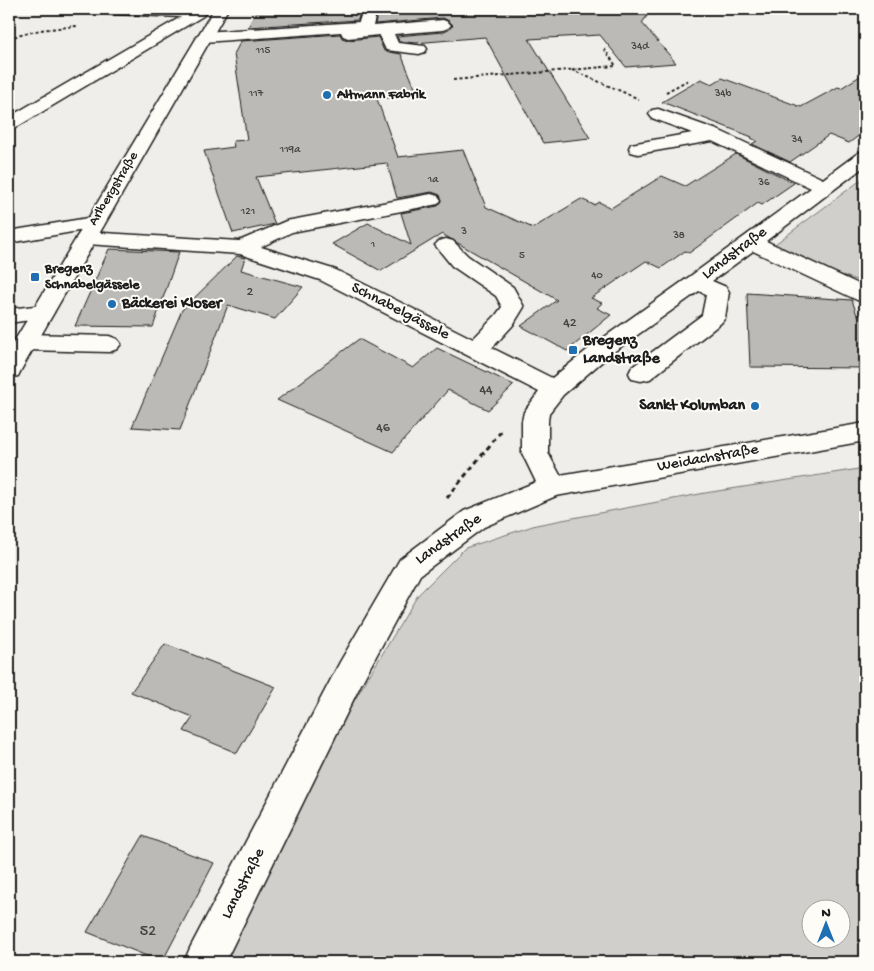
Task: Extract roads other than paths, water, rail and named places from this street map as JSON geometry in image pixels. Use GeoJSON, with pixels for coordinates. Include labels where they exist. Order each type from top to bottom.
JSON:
{"type":"FeatureCollection","features":[{"type":"Feature","properties":{"kind":"street"},"geometry":{"type":"LineString","coordinates":[[92,9],[198,13],[220,11]]}},
{"type":"Feature","properties":{"kind":"street"},"geometry":{"type":"LineString","coordinates":[[204,37],[366,26],[370,9]]}},
{"type":"Feature","properties":{"kind":"street","name":"Arlbergstraße"},"geometry":{"type":"LineString","coordinates":[[9,370],[220,11]]}},
{"type":"Feature","properties":{"kind":"street"},"geometry":{"type":"LineString","coordinates":[[9,124],[198,13]]}},
{"type":"Feature","properties":{"kind":"street"},"geometry":{"type":"LineString","coordinates":[[272,33],[287,38],[443,25]]}},
{"type":"Feature","properties":{"kind":"street"},"geometry":{"type":"LineString","coordinates":[[386,30],[392,47],[419,49]]}},
{"type":"Feature","properties":{"kind":"street"},"geometry":{"type":"LineString","coordinates":[[658,114],[714,135],[825,187]]}},
{"type":"Feature","properties":{"kind":"street"},"geometry":{"type":"LineString","coordinates":[[638,148],[714,135]]}},
{"type":"Feature","properties":{"kind":"street","name":"Landstraße"},"geometry":{"type":"LineString","coordinates":[[204,962],[351,672],[410,567],[474,519],[552,487],[535,453],[535,421],[537,412],[554,389],[604,348],[697,282],[865,157]]}},
{"type":"Feature","properties":{"kind":"street","name":"Schnabelgässele"},"geometry":{"type":"LineString","coordinates":[[242,248],[286,227],[432,200]]}},
{"type":"Feature","properties":{"kind":"street","name":"Schnabelgässele"},"geometry":{"type":"LineString","coordinates":[[9,237],[71,226],[90,231],[242,248],[328,275],[554,389]]}},
{"type":"Feature","properties":{"kind":"street"},"geometry":{"type":"LineString","coordinates":[[751,242],[865,295]]}},
{"type":"Feature","properties":{"kind":"street"},"geometry":{"type":"LineString","coordinates":[[446,245],[460,261],[505,292],[513,307],[505,320],[476,350]]}},
{"type":"Feature","properties":{"kind":"street"},"geometry":{"type":"LineString","coordinates":[[640,374],[713,318],[718,292],[697,282]]}},
{"type":"Feature","properties":{"kind":"street"},"geometry":{"type":"LineString","coordinates":[[9,316],[42,312]]}},
{"type":"Feature","properties":{"kind":"street"},"geometry":{"type":"LineString","coordinates":[[26,342],[110,344]]}},
{"type":"Feature","properties":{"kind":"street","name":"Weidachstraße"},"geometry":{"type":"LineString","coordinates":[[552,487],[865,432]]}},
{"type":"Feature","properties":{"kind":"place","name":"Altmann Fabrik"},"geometry":{"type":"Point","coordinates":[327,95]}},
{"type":"Feature","properties":{"kind":"place","name":"Bregenz Schnabelgässele"},"geometry":{"type":"Point","coordinates":[35,277]}},
{"type":"Feature","properties":{"kind":"place","name":"Bäckerei Kloser"},"geometry":{"type":"Point","coordinates":[112,304]}},
{"type":"Feature","properties":{"kind":"place","name":"Bregenz Landstraße"},"geometry":{"type":"Point","coordinates":[573,350]}},
{"type":"Feature","properties":{"kind":"place","name":"Sankt Kolumban"},"geometry":{"type":"Point","coordinates":[755,406]}}]}
